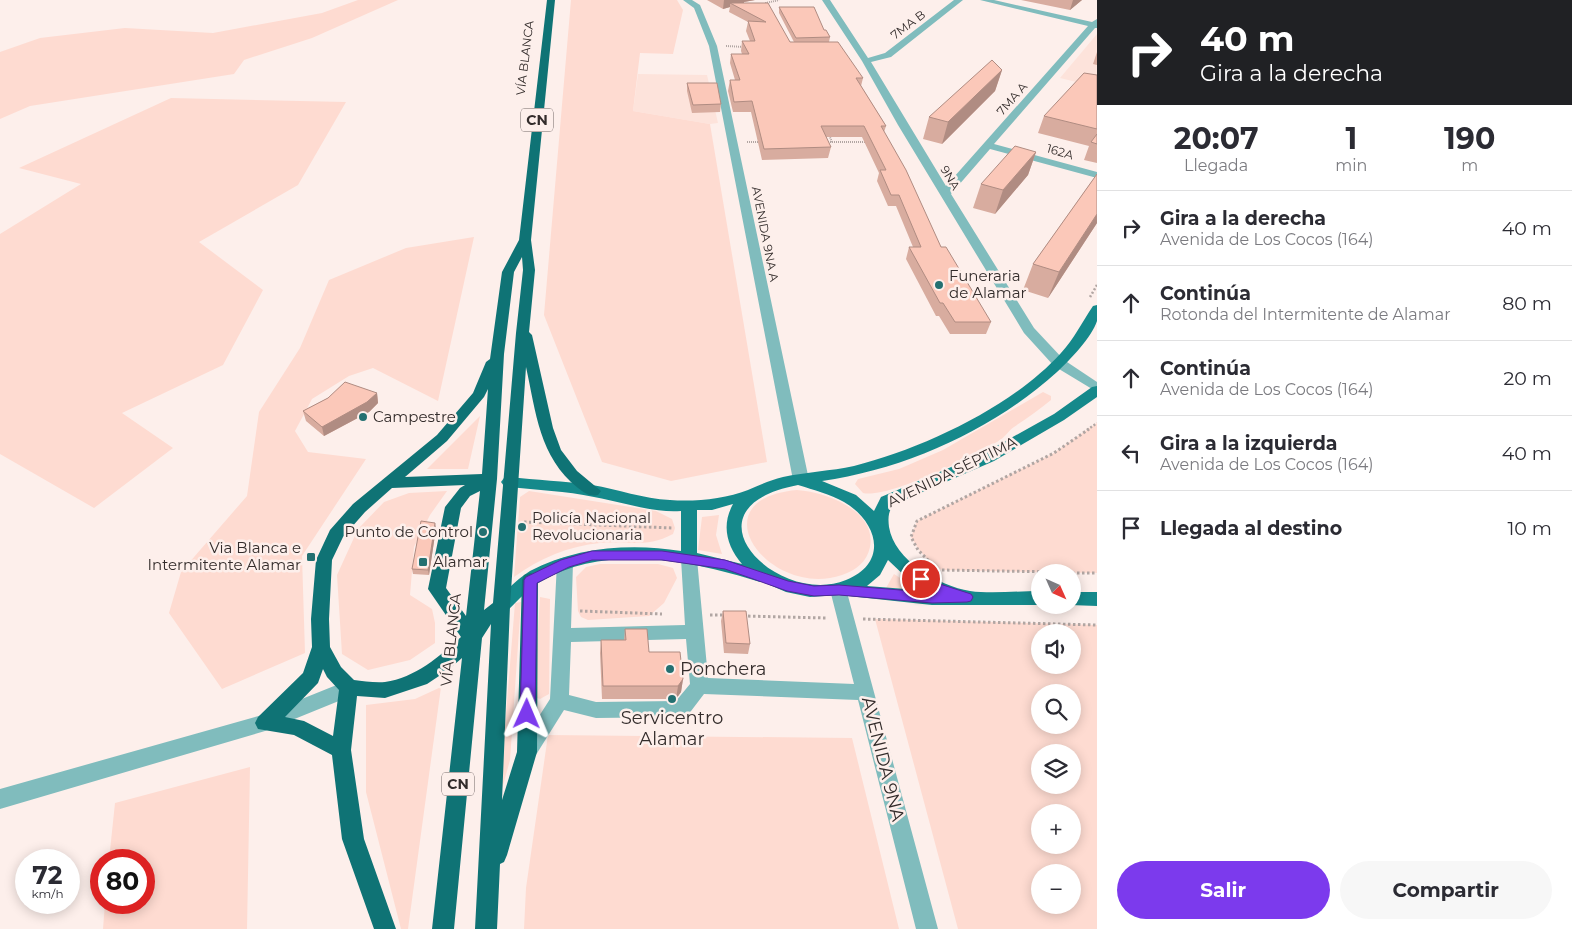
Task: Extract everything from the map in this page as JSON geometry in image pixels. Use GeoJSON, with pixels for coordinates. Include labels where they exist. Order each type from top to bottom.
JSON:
{"type":"FeatureCollection","features":[{"type":"Feature","properties":{"kind":"highway","name":"VÍA BLANCA"},"geometry":{"type":"LineString","coordinates":[[486,929],[506,522],[529,270],[524,240],[551,0]]}},
{"type":"Feature","properties":{"kind":"highway","name":"VÍA BLANCA"},"geometry":{"type":"LineString","coordinates":[[443,929],[489,479],[497,354],[508,272],[524,240]]}},
{"type":"Feature","properties":{"kind":"highway"},"geometry":{"type":"LineString","coordinates":[[523,323],[546,428],[554,451],[572,475],[593,491]]}},
{"type":"Feature","properties":{"kind":"highway"},"geometry":{"type":"LineString","coordinates":[[265,723],[295,695],[310,677],[321,647],[320,618],[324,560],[336,534],[359,508],[442,438],[479,394],[497,354]]}},
{"type":"Feature","properties":{"kind":"highway"},"geometry":{"type":"LineString","coordinates":[[390,483],[489,479],[509,482]]}},
{"type":"Feature","properties":{"kind":"highway"},"geometry":{"type":"LineString","coordinates":[[472,638],[438,589],[453,507],[465,492],[489,479]]}},
{"type":"Feature","properties":{"kind":"highway"},"geometry":{"type":"LineString","coordinates":[[489,878],[527,752],[530,580]]}},
{"type":"Feature","properties":{"kind":"highway"},"geometry":{"type":"LineString","coordinates":[[321,647],[334,672],[349,688],[385,690],[420,678],[442,665],[472,638],[483,621],[501,606]]}},
{"type":"Feature","properties":{"kind":"highway"},"geometry":{"type":"LineString","coordinates":[[349,688],[341,750],[353,839],[385,929]]}},
{"type":"Feature","properties":{"kind":"highway"},"geometry":{"type":"LineString","coordinates":[[265,723],[298,727],[341,750]]}},
{"type":"Feature","properties":{"kind":"main road"},"geometry":{"type":"LineString","coordinates":[[509,482],[593,491],[670,506],[689,506],[712,504],[751,495],[769,486],[852,471],[892,460],[934,442],[990,414],[1026,391],[1059,363],[1081,338],[1093,304]]}},
{"type":"Feature","properties":{"kind":"main road","name":"AVENIDA SÉPTIMA"},"geometry":{"type":"LineString","coordinates":[[881,534],[881,507],[887,501],[988,457],[1059,417],[1097,389]]}},
{"type":"Feature","properties":{"kind":"main road"},"geometry":{"type":"LineString","coordinates":[[801,480],[836,491],[856,502],[872,517],[891,552],[904,566],[921,579],[939,588],[967,597]]}},
{"type":"Feature","properties":{"kind":"main road"},"geometry":{"type":"LineString","coordinates":[[751,495],[738,507],[733,523],[735,541],[746,559],[764,574],[787,586]]}},
{"type":"Feature","properties":{"kind":"main road"},"geometry":{"type":"LineString","coordinates":[[689,506],[689,559]]}},
{"type":"Feature","properties":{"kind":"main road"},"geometry":{"type":"LineString","coordinates":[[839,590],[862,582],[876,569],[883,552],[881,534]]}},
{"type":"Feature","properties":{"kind":"main road"},"geometry":{"type":"LineString","coordinates":[[501,606],[530,580],[565,563],[592,556],[615,554],[662,556],[725,565],[787,586],[814,591],[839,590],[932,598],[1031,598]]}},
{"type":"Feature","properties":{"kind":"main road"},"geometry":{"type":"LineString","coordinates":[[1081,599],[1097,599]]}},
{"type":"Feature","properties":{"kind":"street","name":"AVENIDA 9NA A"},"geometry":{"type":"LineString","coordinates":[[687,0],[697,7],[713,46],[801,480]]}},
{"type":"Feature","properties":{"kind":"street","name":"9NA"},"geometry":{"type":"LineString","coordinates":[[826,0],[853,48],[866,61],[1029,330],[1059,363],[1097,389]]}},
{"type":"Feature","properties":{"kind":"street","name":"7MA B"},"geometry":{"type":"LineString","coordinates":[[866,61],[888,55],[959,0]]}},
{"type":"Feature","properties":{"kind":"street"},"geometry":{"type":"LineString","coordinates":[[984,0],[1096,24]]}},
{"type":"Feature","properties":{"kind":"street","name":"7MA A"},"geometry":{"type":"LineString","coordinates":[[945,194],[1096,24]]}},
{"type":"Feature","properties":{"kind":"street","name":"162A"},"geometry":{"type":"LineString","coordinates":[[988,144],[1097,175]]}},
{"type":"Feature","properties":{"kind":"street"},"geometry":{"type":"LineString","coordinates":[[559,701],[596,710],[681,710],[699,686],[689,559]]}},
{"type":"Feature","properties":{"kind":"street"},"geometry":{"type":"LineString","coordinates":[[527,752],[559,701],[565,563]]}},
{"type":"Feature","properties":{"kind":"street","name":"AVENIDA 9NA"},"geometry":{"type":"LineString","coordinates":[[839,590],[927,929]]}},
{"type":"Feature","properties":{"kind":"street"},"geometry":{"type":"LineString","coordinates":[[562,635],[695,632]]}},
{"type":"Feature","properties":{"kind":"street"},"geometry":{"type":"LineString","coordinates":[[699,686],[866,692]]}},
{"type":"Feature","properties":{"kind":"street"},"geometry":{"type":"LineString","coordinates":[[0,799],[265,723],[349,688]]}},
{"type":"Feature","properties":{"kind":"path"},"geometry":{"type":"LineString","coordinates":[[770,8],[766,3],[779,0]]}},
{"type":"Feature","properties":{"kind":"path"},"geometry":{"type":"LineString","coordinates":[[713,46],[752,47]]}},
{"type":"Feature","properties":{"kind":"path"},"geometry":{"type":"LineString","coordinates":[[829,134],[832,142]]}},
{"type":"Feature","properties":{"kind":"path"},"geometry":{"type":"LineString","coordinates":[[732,142],[762,142]]}},
{"type":"Feature","properties":{"kind":"path"},"geometry":{"type":"LineString","coordinates":[[822,142],[868,142]]}},
{"type":"Feature","properties":{"kind":"path"},"geometry":{"type":"LineString","coordinates":[[1093,304],[1097,285]]}},
{"type":"Feature","properties":{"kind":"path"},"geometry":{"type":"LineString","coordinates":[[1031,572],[942,570],[933,565],[918,550],[911,537],[917,521],[1054,453],[1097,423]]}},
{"type":"Feature","properties":{"kind":"path"},"geometry":{"type":"LineString","coordinates":[[506,522],[689,528]]}},
{"type":"Feature","properties":{"kind":"path"},"geometry":{"type":"LineString","coordinates":[[1081,573],[1097,574]]}},
{"type":"Feature","properties":{"kind":"shaded area"},"geometry":{"type":"Polygon","coordinates":[[[358,0],[398,0],[312,38],[244,60],[234,74],[30,106],[0,119],[0,52],[40,38],[125,28],[213,33],[322,13],[358,0]]]}},
{"type":"Feature","properties":{"kind":"shaded area"},"geometry":{"type":"Polygon","coordinates":[[[571,0],[677,0],[683,10],[673,54],[640,53],[633,111],[710,124],[767,462],[671,481],[602,462],[544,315],[571,0]]]}},
{"type":"Feature","properties":{"kind":"shaded area"},"geometry":{"type":"Polygon","coordinates":[[[1097,34],[1097,87],[1060,78],[1097,34]]]}},
{"type":"Feature","properties":{"kind":"shaded area"},"geometry":{"type":"Polygon","coordinates":[[[638,74],[707,75],[718,123],[710,124],[633,111],[638,74]]]}},
{"type":"Feature","properties":{"kind":"shaded area"},"geometry":{"type":"Polygon","coordinates":[[[171,98],[346,102],[298,185],[199,242],[263,290],[223,365],[122,413],[173,448],[94,508],[0,454],[0,234],[81,184],[19,168],[171,98]]]}},
{"type":"Feature","properties":{"kind":"shaded area"},"geometry":{"type":"Polygon","coordinates":[[[474,237],[438,401],[373,368],[349,376],[312,399],[295,431],[308,452],[366,459],[302,556],[305,653],[222,689],[169,613],[181,572],[247,496],[259,412],[300,348],[329,280],[406,248],[474,237]]]}},
{"type":"Feature","properties":{"kind":"shaded area"},"geometry":{"type":"Polygon","coordinates":[[[1043,392],[1051,396],[1051,400],[1012,428],[1000,440],[953,465],[911,483],[875,493],[863,493],[855,484],[858,479],[899,469],[943,450],[1043,392]]]}},
{"type":"Feature","properties":{"kind":"shaded area"},"geometry":{"type":"Polygon","coordinates":[[[480,416],[468,469],[427,469],[480,416]]]}},
{"type":"Feature","properties":{"kind":"shaded area"},"geometry":{"type":"Polygon","coordinates":[[[1097,423],[1097,573],[1081,573],[1081,564],[1031,564],[1031,572],[942,570],[928,560],[917,547],[911,537],[917,521],[1054,453],[1097,423]]]}},
{"type":"Feature","properties":{"kind":"shaded area"},"geometry":{"type":"Polygon","coordinates":[[[797,490],[821,495],[847,505],[865,523],[870,534],[869,552],[864,561],[852,571],[842,575],[815,579],[790,574],[769,561],[754,545],[747,527],[751,511],[767,497],[797,490]]]}},
{"type":"Feature","properties":{"kind":"shaded area"},"geometry":{"type":"Polygon","coordinates":[[[447,491],[430,515],[414,547],[410,595],[432,609],[435,623],[435,643],[410,660],[368,670],[342,654],[337,575],[358,529],[384,502],[409,493],[447,491]]]}},
{"type":"Feature","properties":{"kind":"shaded area"},"geometry":{"type":"Polygon","coordinates":[[[529,491],[656,511],[672,519],[675,528],[673,534],[655,541],[600,543],[566,550],[534,564],[514,577],[520,497],[529,491]]]}},
{"type":"Feature","properties":{"kind":"shaded area"},"geometry":{"type":"Polygon","coordinates":[[[719,515],[716,535],[722,554],[698,550],[702,517],[719,515]]]}},
{"type":"Feature","properties":{"kind":"shaded area"},"geometry":{"type":"Polygon","coordinates":[[[600,564],[658,564],[673,568],[677,578],[664,603],[649,616],[588,620],[581,617],[578,611],[576,577],[586,567],[600,564]]]}},
{"type":"Feature","properties":{"kind":"shaded area"},"geometry":{"type":"Polygon","coordinates":[[[894,574],[919,590],[886,588],[894,574]]]}},
{"type":"Feature","properties":{"kind":"shaded area"},"geometry":{"type":"Polygon","coordinates":[[[540,597],[550,599],[549,694],[540,699],[534,697],[540,597]]]}},
{"type":"Feature","properties":{"kind":"shaded area"},"geometry":{"type":"Polygon","coordinates":[[[521,602],[510,760],[499,800],[515,603],[521,602]]]}},
{"type":"Feature","properties":{"kind":"shaded area"},"geometry":{"type":"Polygon","coordinates":[[[875,619],[1060,624],[1031,624],[1031,674],[1081,674],[1081,625],[1097,625],[1097,929],[958,929],[875,619]]]}},
{"type":"Feature","properties":{"kind":"shaded area"},"geometry":{"type":"Polygon","coordinates":[[[441,687],[408,929],[401,929],[366,792],[366,705],[415,699],[441,687]]]}},
{"type":"Feature","properties":{"kind":"shaded area"},"geometry":{"type":"Polygon","coordinates":[[[548,735],[852,738],[899,929],[524,929],[526,888],[548,735]]]}},
{"type":"Feature","properties":{"kind":"shaded area"},"geometry":{"type":"Polygon","coordinates":[[[250,767],[247,929],[103,929],[104,914],[155,914],[155,849],[110,849],[115,803],[250,767]]]}},
{"type":"Feature","properties":{"kind":"building"},"geometry":{"type":"Polygon","coordinates":[[[730,3],[768,3],[790,42],[838,42],[863,78],[856,78],[886,126],[881,126],[906,170],[941,247],[946,247],[991,322],[955,322],[943,303],[940,303],[909,247],[921,247],[899,195],[891,195],[880,170],[886,170],[864,126],[821,126],[831,147],[764,149],[752,101],[734,102],[730,80],[740,80],[731,54],[749,54],[742,41],[755,41],[748,21],[766,22],[730,3]]]}},
{"type":"Feature","properties":{"kind":"building"},"geometry":{"type":"Polygon","coordinates":[[[779,7],[814,7],[824,30],[826,30],[830,37],[796,38],[779,7]]]}},
{"type":"Feature","properties":{"kind":"building"},"geometry":{"type":"Polygon","coordinates":[[[992,60],[1002,70],[948,122],[929,117],[992,60]]]}},
{"type":"Feature","properties":{"kind":"building"},"geometry":{"type":"Polygon","coordinates":[[[1084,73],[1097,75],[1097,129],[1044,116],[1084,73]]]}},
{"type":"Feature","properties":{"kind":"building"},"geometry":{"type":"Polygon","coordinates":[[[687,83],[717,83],[721,104],[693,105],[687,83]]]}},
{"type":"Feature","properties":{"kind":"building"},"geometry":{"type":"Polygon","coordinates":[[[1097,134],[1097,144],[1091,142],[1097,134]]]}},
{"type":"Feature","properties":{"kind":"building"},"geometry":{"type":"Polygon","coordinates":[[[1015,146],[1036,152],[1003,190],[981,184],[1015,146]]]}},
{"type":"Feature","properties":{"kind":"building"},"geometry":{"type":"Polygon","coordinates":[[[1097,174],[1097,214],[1059,272],[1033,264],[1097,174]]]}},
{"type":"Feature","properties":{"kind":"building"},"geometry":{"type":"Polygon","coordinates":[[[345,382],[377,393],[367,402],[322,427],[303,411],[328,398],[345,382]]]}},
{"type":"Feature","properties":{"kind":"building"},"geometry":{"type":"Polygon","coordinates":[[[421,521],[435,523],[428,570],[412,569],[421,521]]]}},
{"type":"Feature","properties":{"kind":"building"},"geometry":{"type":"Polygon","coordinates":[[[723,611],[746,611],[750,644],[726,643],[723,611]]]}},
{"type":"Feature","properties":{"kind":"building"},"geometry":{"type":"Polygon","coordinates":[[[625,629],[647,629],[649,652],[680,652],[683,679],[678,686],[603,686],[601,640],[626,640],[625,629]]]}},
{"type":"Feature","properties":{"kind":"place","name":"Funeraria de Alamar"},"geometry":{"type":"Point","coordinates":[939,285]}},
{"type":"Feature","properties":{"kind":"place","name":"Campestre"},"geometry":{"type":"Point","coordinates":[363,417]}},
{"type":"Feature","properties":{"kind":"place","name":"Policía Nacional Revolucionaria"},"geometry":{"type":"Point","coordinates":[522,527]}},
{"type":"Feature","properties":{"kind":"place","name":"Punto de Control"},"geometry":{"type":"Point","coordinates":[483,532]}},
{"type":"Feature","properties":{"kind":"place","name":"Via Blanca e Intermitente Alamar"},"geometry":{"type":"Point","coordinates":[311,557]}},
{"type":"Feature","properties":{"kind":"place","name":"Alamar"},"geometry":{"type":"Point","coordinates":[423,562]}},
{"type":"Feature","properties":{"kind":"place","name":"Ponchera"},"geometry":{"type":"Point","coordinates":[670,669]}},
{"type":"Feature","properties":{"kind":"place","name":"Servicentro Alamar"},"geometry":{"type":"Point","coordinates":[672,699]}},
{"type":"Feature","properties":{"kind":"route"},"geometry":{"type":"LineString","coordinates":[[527,714],[530,580],[565,563],[592,556],[615,554],[662,556],[725,565],[751,572],[787,586],[814,591],[839,590],[932,598],[967,597],[939,588],[921,579]]}}]}
